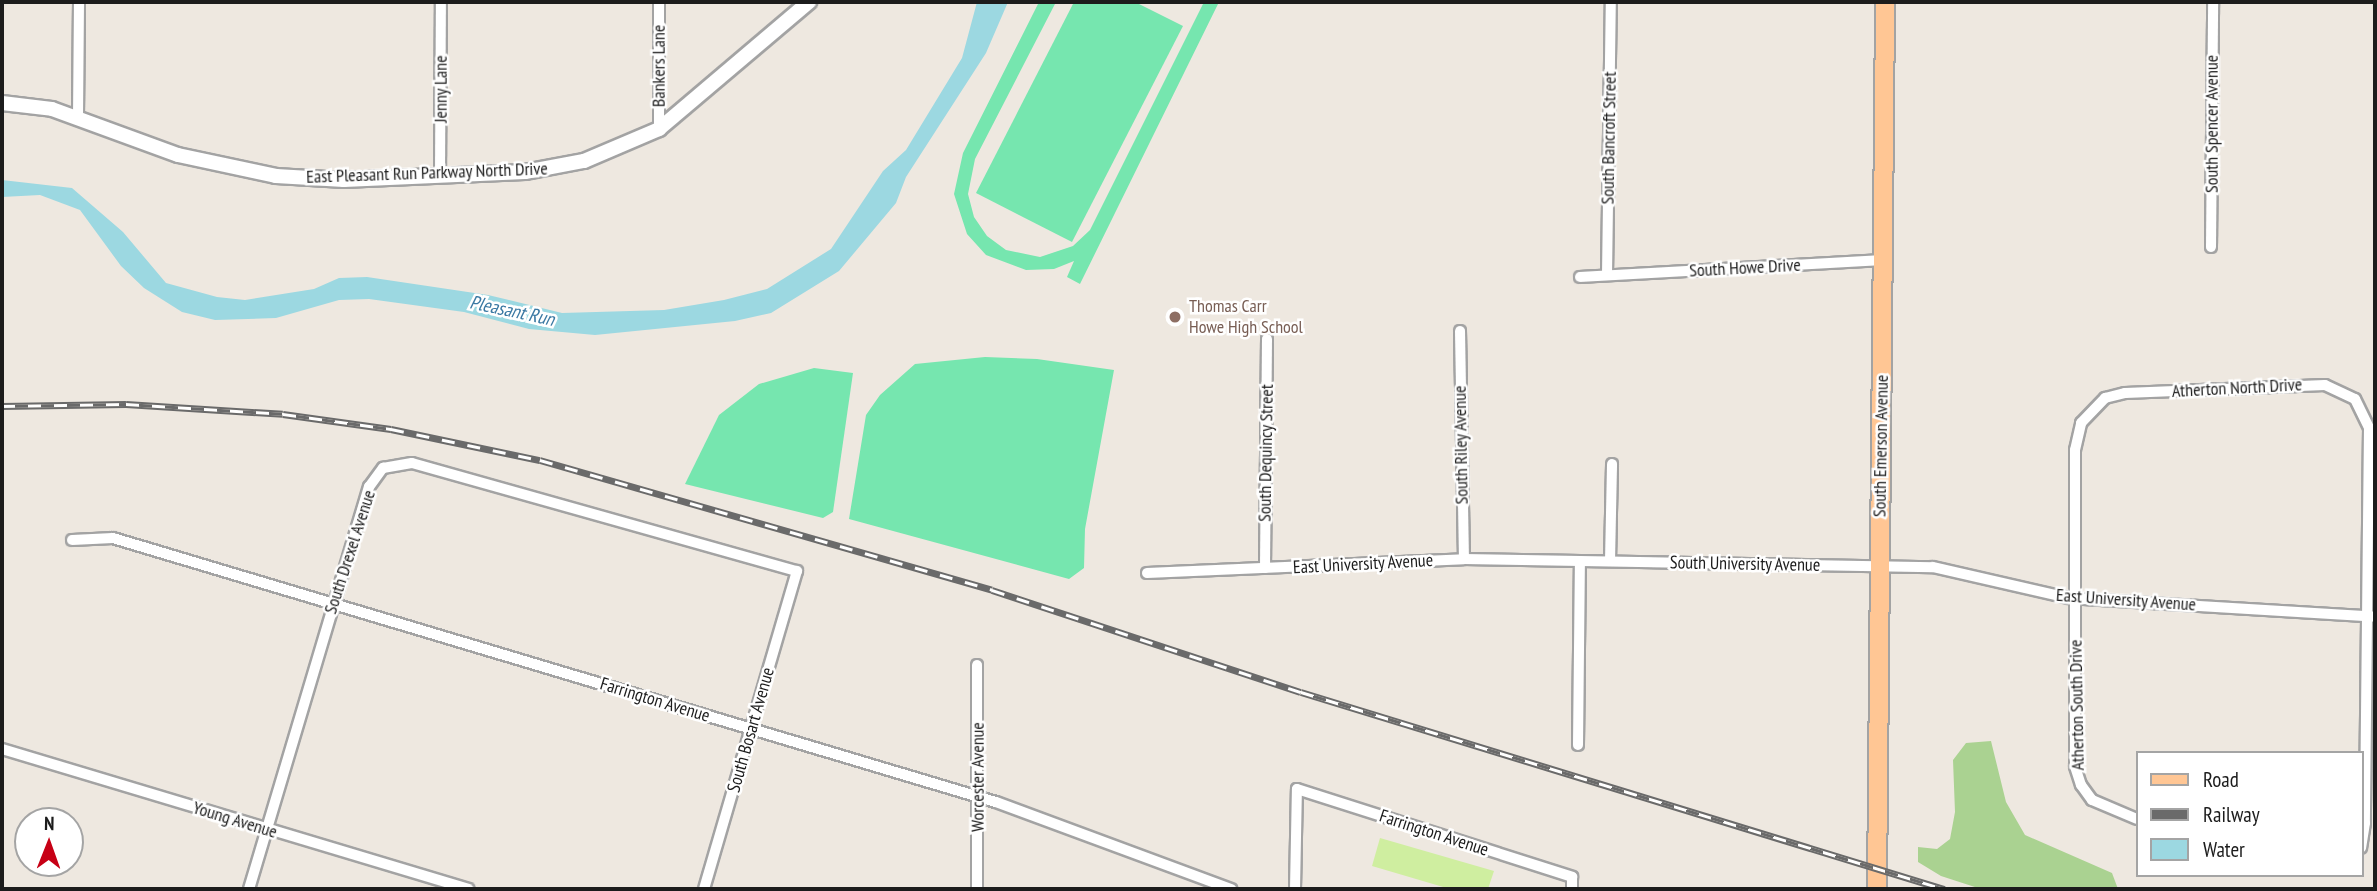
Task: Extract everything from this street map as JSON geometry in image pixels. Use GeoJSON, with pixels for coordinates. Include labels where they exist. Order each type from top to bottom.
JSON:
{"type":"FeatureCollection","features":[{"type":"Feature","properties":{"kind":"main road","name":"South Emerson Avenue"},"geometry":{"type":"LineString","coordinates":[[1877,889],[1885,2]]}},
{"type":"Feature","properties":{"kind":"street"},"geometry":{"type":"LineString","coordinates":[[78,117],[79,2]]}},
{"type":"Feature","properties":{"kind":"street","name":"Jenny Lane"},"geometry":{"type":"LineString","coordinates":[[440,176],[441,2]]}},
{"type":"Feature","properties":{"kind":"street","name":"Bankers Lane"},"geometry":{"type":"LineString","coordinates":[[659,2],[659,129]]}},
{"type":"Feature","properties":{"kind":"street","name":"East Pleasant Run Parkway North Drive"},"geometry":{"type":"LineString","coordinates":[[2,103],[78,117],[178,155],[256,173],[330,180],[440,176],[565,166],[597,157],[659,129],[809,2]]}},
{"type":"Feature","properties":{"kind":"street","name":"South Bancroft Street"},"geometry":{"type":"LineString","coordinates":[[1608,275],[1611,2]]}},
{"type":"Feature","properties":{"kind":"street","name":"South Spencer Avenue"},"geometry":{"type":"LineString","coordinates":[[2211,247],[2213,2]]}},
{"type":"Feature","properties":{"kind":"street","name":"South Howe Drive"},"geometry":{"type":"LineString","coordinates":[[1580,277],[1882,260]]}},
{"type":"Feature","properties":{"kind":"street","name":"South Riley Avenue"},"geometry":{"type":"LineString","coordinates":[[1460,331],[1464,559]]}},
{"type":"Feature","properties":{"kind":"street","name":"South Dequincy Street"},"geometry":{"type":"LineString","coordinates":[[1265,568],[1268,339]]}},
{"type":"Feature","properties":{"kind":"street","name":"Atherton North Drive"},"geometry":{"type":"LineString","coordinates":[[2075,598],[2076,443],[2089,411],[2105,398],[2132,393],[2325,385],[2354,399],[2370,428],[2372,617]]}},
{"type":"Feature","properties":{"kind":"street","name":"South Drexel Avenue"},"geometry":{"type":"LineString","coordinates":[[249,889],[333,603],[374,478],[383,468],[412,463],[797,570]]}},
{"type":"Feature","properties":{"kind":"street"},"geometry":{"type":"LineString","coordinates":[[1610,561],[1612,464]]}},
{"type":"Feature","properties":{"kind":"street","name":"Farrington Avenue"},"geometry":{"type":"LineString","coordinates":[[72,540],[113,538],[978,797],[1231,889]]}},
{"type":"Feature","properties":{"kind":"street","name":"East University Avenue"},"geometry":{"type":"LineString","coordinates":[[1147,573],[1464,559],[1580,561]]}},
{"type":"Feature","properties":{"kind":"street"},"geometry":{"type":"LineString","coordinates":[[1578,745],[1580,561]]}},
{"type":"Feature","properties":{"kind":"street","name":"South University Avenue"},"geometry":{"type":"LineString","coordinates":[[1580,561],[1880,566]]}},
{"type":"Feature","properties":{"kind":"street","name":"East University Avenue"},"geometry":{"type":"LineString","coordinates":[[1880,566],[1953,568],[2042,594],[2075,598],[2372,617]]}},
{"type":"Feature","properties":{"kind":"street","name":"South Bosart Avenue"},"geometry":{"type":"LineString","coordinates":[[704,889],[797,570]]}},
{"type":"Feature","properties":{"kind":"street","name":"Atherton South Drive"},"geometry":{"type":"LineString","coordinates":[[2075,598],[2078,778],[2092,800],[2136,819]]}},
{"type":"Feature","properties":{"kind":"street"},"geometry":{"type":"LineString","coordinates":[[2363,836],[2372,617]]}},
{"type":"Feature","properties":{"kind":"street","name":"Worcester Avenue"},"geometry":{"type":"LineString","coordinates":[[977,665],[978,889]]}},
{"type":"Feature","properties":{"kind":"street","name":"Young Avenue"},"geometry":{"type":"LineString","coordinates":[[2,750],[468,889]]}},
{"type":"Feature","properties":{"kind":"street","name":"Farrington Avenue"},"geometry":{"type":"LineString","coordinates":[[1295,889],[1297,789],[1572,883]]}},
{"type":"Feature","properties":{"kind":"green space"},"geometry":{"type":"Polygon","coordinates":[[[1039,2],[1056,2],[975,159],[968,194],[974,217],[987,236],[1006,250],[1040,257],[1073,246],[1090,230],[1204,2],[1219,2],[1080,284],[1067,277],[1074,261],[1054,269],[1026,270],[986,255],[967,234],[954,194],[963,153],[1039,2]]]}},
{"type":"Feature","properties":{"kind":"green space"},"geometry":{"type":"Polygon","coordinates":[[[1074,2],[1135,2],[1183,26],[1072,242],[976,193],[1074,2]]]}},
{"type":"Feature","properties":{"kind":"green space"},"geometry":{"type":"Polygon","coordinates":[[[985,357],[1037,359],[1114,370],[1085,529],[1084,568],[1069,579],[849,519],[866,415],[880,395],[915,364],[985,357]]]}},
{"type":"Feature","properties":{"kind":"green space"},"geometry":{"type":"Polygon","coordinates":[[[814,368],[853,373],[833,512],[823,518],[685,484],[719,415],[759,384],[814,368]]]}},
{"type":"Feature","properties":{"kind":"green space"},"geometry":{"type":"Polygon","coordinates":[[[1991,741],[2006,802],[2025,835],[2112,873],[2118,889],[1981,889],[1941,876],[1918,862],[1918,847],[1937,849],[1950,839],[1955,812],[1953,760],[1966,743],[1991,741]]]}},
{"type":"Feature","properties":{"kind":"green space"},"geometry":{"type":"Polygon","coordinates":[[[1380,838],[1494,871],[1488,889],[1450,889],[1372,866],[1380,838]]]}},
{"type":"Feature","properties":{"kind":"water","name":"Pleasant Run"},"geometry":{"type":"Polygon","coordinates":[[[977,2],[1008,2],[986,53],[906,177],[896,203],[839,271],[771,313],[735,321],[595,335],[529,329],[464,312],[369,299],[339,300],[276,318],[215,320],[182,312],[144,288],[121,266],[80,210],[40,195],[2,197],[2,180],[72,188],[123,232],[166,283],[217,297],[245,300],[314,289],[339,278],[367,277],[488,295],[562,313],[664,310],[724,300],[767,289],[831,249],[883,171],[906,150],[962,58],[977,2]]]}},
{"type":"Feature","properties":{"kind":"railway"},"geometry":{"type":"LineString","coordinates":[[2,406],[126,404],[283,414],[391,429],[540,460],[992,590],[1301,692],[1944,889]]}},
{"type":"Feature","properties":{"kind":"place","name":"Thomas Carr Howe High School"},"geometry":{"type":"Point","coordinates":[1175,317]}}]}
